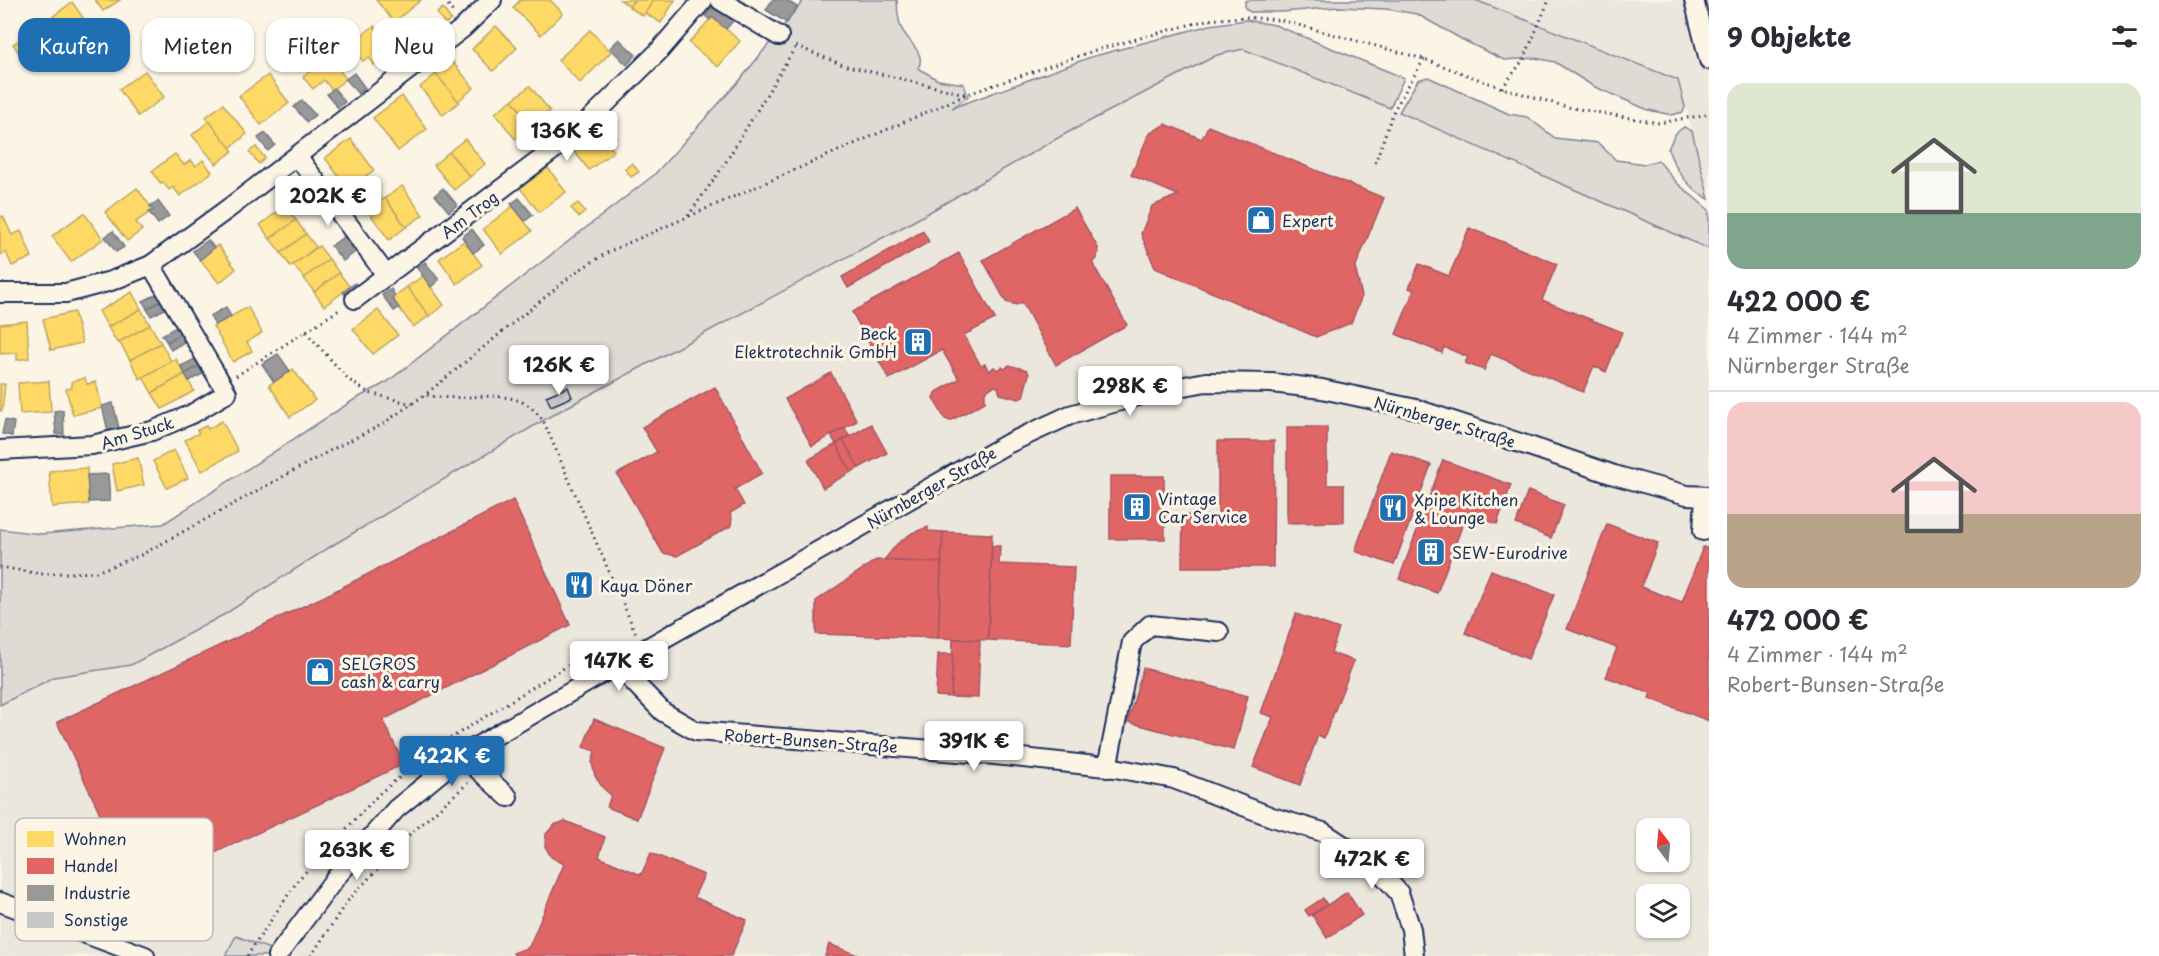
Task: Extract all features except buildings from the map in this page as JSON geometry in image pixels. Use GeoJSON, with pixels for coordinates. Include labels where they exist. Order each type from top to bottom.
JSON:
{"type":"FeatureCollection","features":[{"type":"Feature","properties":{"kind":"street"},"geometry":{"type":"LineString","coordinates":[[0,293],[66,292],[111,281],[151,265],[174,250],[463,28],[492,0]]}},
{"type":"Feature","properties":{"kind":"street","name":"Am Trog"},"geometry":{"type":"LineString","coordinates":[[355,299],[577,132],[659,51],[703,0]]}},
{"type":"Feature","properties":{"kind":"street"},"geometry":{"type":"LineString","coordinates":[[720,0],[779,36]]}},
{"type":"Feature","properties":{"kind":"street"},"geometry":{"type":"LineString","coordinates":[[1694,0],[1709,60]]}},
{"type":"Feature","properties":{"kind":"street"},"geometry":{"type":"LineString","coordinates":[[297,156],[387,276]]}},
{"type":"Feature","properties":{"kind":"street"},"geometry":{"type":"LineString","coordinates":[[151,265],[222,384]]}},
{"type":"Feature","properties":{"kind":"street","name":"Nürnberger Straße"},"geometry":{"type":"LineString","coordinates":[[277,956],[337,876],[396,809],[462,755],[997,450],[1045,425],[1099,406],[1152,392],[1206,382],[1272,383],[1322,389],[1398,405],[1614,475],[1687,495],[1707,496]]}},
{"type":"Feature","properties":{"kind":"street","name":"Am Stuck"},"geometry":{"type":"LineString","coordinates":[[0,450],[92,446],[152,431],[192,414],[227,393],[222,384]]}},
{"type":"Feature","properties":{"kind":"street"},"geometry":{"type":"LineString","coordinates":[[1703,531],[1707,496]]}},
{"type":"Feature","properties":{"kind":"street"},"geometry":{"type":"LineString","coordinates":[[1107,768],[1132,642],[1150,625],[1219,632]]}},
{"type":"Feature","properties":{"kind":"street","name":"Robert-Bunsen-Straße"},"geometry":{"type":"LineString","coordinates":[[617,665],[663,712],[696,731],[983,754],[1107,768],[1174,779],[1272,817],[1323,832],[1375,866],[1399,893],[1411,929],[1414,956]]}},
{"type":"Feature","properties":{"kind":"street"},"geometry":{"type":"LineString","coordinates":[[462,755],[508,797]]}},
{"type":"Feature","properties":{"kind":"street"},"geometry":{"type":"LineString","coordinates":[[0,902],[15,908]]}},
{"type":"Feature","properties":{"kind":"street"},"geometry":{"type":"LineString","coordinates":[[105,941],[146,956]]}},
{"type":"Feature","properties":{"kind":"path"},"geometry":{"type":"LineString","coordinates":[[1502,88],[1524,59],[1549,0]]}},
{"type":"Feature","properties":{"kind":"path"},"geometry":{"type":"LineString","coordinates":[[0,567],[41,574],[96,572],[141,555],[381,425],[426,394],[576,272],[610,251],[968,94],[1096,50],[1207,20],[1231,18],[1280,20],[1424,59],[1502,88],[1568,107],[1659,123],[1709,114]]}},
{"type":"Feature","properties":{"kind":"path"},"geometry":{"type":"LineString","coordinates":[[779,36],[796,46],[843,65],[968,94]]}},
{"type":"Feature","properties":{"kind":"path"},"geometry":{"type":"LineString","coordinates":[[687,216],[724,165],[796,46]]}},
{"type":"Feature","properties":{"kind":"path"},"geometry":{"type":"LineString","coordinates":[[1375,163],[1394,110],[1424,59]]}},
{"type":"Feature","properties":{"kind":"path"},"geometry":{"type":"LineString","coordinates":[[222,384],[355,299]]}},
{"type":"Feature","properties":{"kind":"path"},"geometry":{"type":"LineString","coordinates":[[306,332],[349,380],[369,393],[412,404]]}},
{"type":"Feature","properties":{"kind":"path"},"geometry":{"type":"LineString","coordinates":[[426,394],[442,399],[508,397],[528,404],[543,420],[643,651]]}},
{"type":"Feature","properties":{"kind":"path"},"geometry":{"type":"LineString","coordinates":[[311,956],[346,903],[408,836],[480,772]]}},
{"type":"Feature","properties":{"kind":"path"},"geometry":{"type":"LineString","coordinates":[[247,956],[257,941]]}},
{"type":"Feature","properties":{"kind":"shaded area"},"geometry":{"type":"Polygon","coordinates":[[[804,0],[897,0],[902,30],[920,57],[918,68],[938,80],[964,84],[968,97],[952,108],[1091,57],[1210,25],[1246,20],[1275,25],[1404,78],[1390,108],[1243,49],[1217,55],[1063,135],[914,221],[554,414],[333,545],[225,614],[131,665],[54,677],[0,705],[0,529],[41,534],[163,524],[352,401],[387,382],[654,175],[740,80],[804,0]]]}},
{"type":"Feature","properties":{"kind":"shaded area"},"geometry":{"type":"Polygon","coordinates":[[[1475,0],[1709,0],[1709,195],[1678,79],[1475,0]]]}},
{"type":"Feature","properties":{"kind":"shaded area"},"geometry":{"type":"Polygon","coordinates":[[[1475,0],[1678,80],[1685,107],[1683,112],[1672,115],[1648,110],[1593,86],[1555,62],[1535,58],[1504,60],[1417,14],[1386,9],[1338,7],[1283,12],[1250,12],[1245,8],[1245,1],[1475,0]]]}},
{"type":"Feature","properties":{"kind":"shaded area"},"geometry":{"type":"Polygon","coordinates":[[[1243,49],[1390,108],[1709,249],[1709,956],[288,956],[236,936],[225,956],[0,956],[0,705],[54,677],[131,665],[225,614],[333,545],[554,414],[914,221],[1063,135],[1217,55],[1243,49]]]}},
{"type":"Feature","properties":{"kind":"shaded area"},"geometry":{"type":"Polygon","coordinates":[[[1428,77],[1509,114],[1527,117],[1555,138],[1598,143],[1616,160],[1645,164],[1658,160],[1677,183],[1709,210],[1709,249],[1399,112],[1418,80],[1428,77]]]}},
{"type":"Feature","properties":{"kind":"shaded area"},"geometry":{"type":"Polygon","coordinates":[[[1684,127],[1692,131],[1709,199],[1695,190],[1684,178],[1668,149],[1675,134],[1684,127]]]}},
{"type":"Feature","properties":{"kind":"shaded area"},"geometry":{"type":"Polygon","coordinates":[[[236,936],[288,956],[225,956],[236,936]]]}},
{"type":"Feature","properties":{"kind":"place","name":"Expert"},"geometry":{"type":"Point","coordinates":[1261,220]}},
{"type":"Feature","properties":{"kind":"place","name":"Beck Elektrotechnik GmbH"},"geometry":{"type":"Point","coordinates":[918,342]}},
{"type":"Feature","properties":{"kind":"place","name":"Vintage Car Service"},"geometry":{"type":"Point","coordinates":[1137,507]}},
{"type":"Feature","properties":{"kind":"place","name":"Xpipe Kitchen & Lounge"},"geometry":{"type":"Point","coordinates":[1393,508]}},
{"type":"Feature","properties":{"kind":"place","name":"SEW-Eurodrive"},"geometry":{"type":"Point","coordinates":[1431,552]}},
{"type":"Feature","properties":{"kind":"place","name":"Kaya Döner"},"geometry":{"type":"Point","coordinates":[579,585]}},
{"type":"Feature","properties":{"kind":"place","name":"SELGROS cash & carry"},"geometry":{"type":"Point","coordinates":[320,672]}}]}
